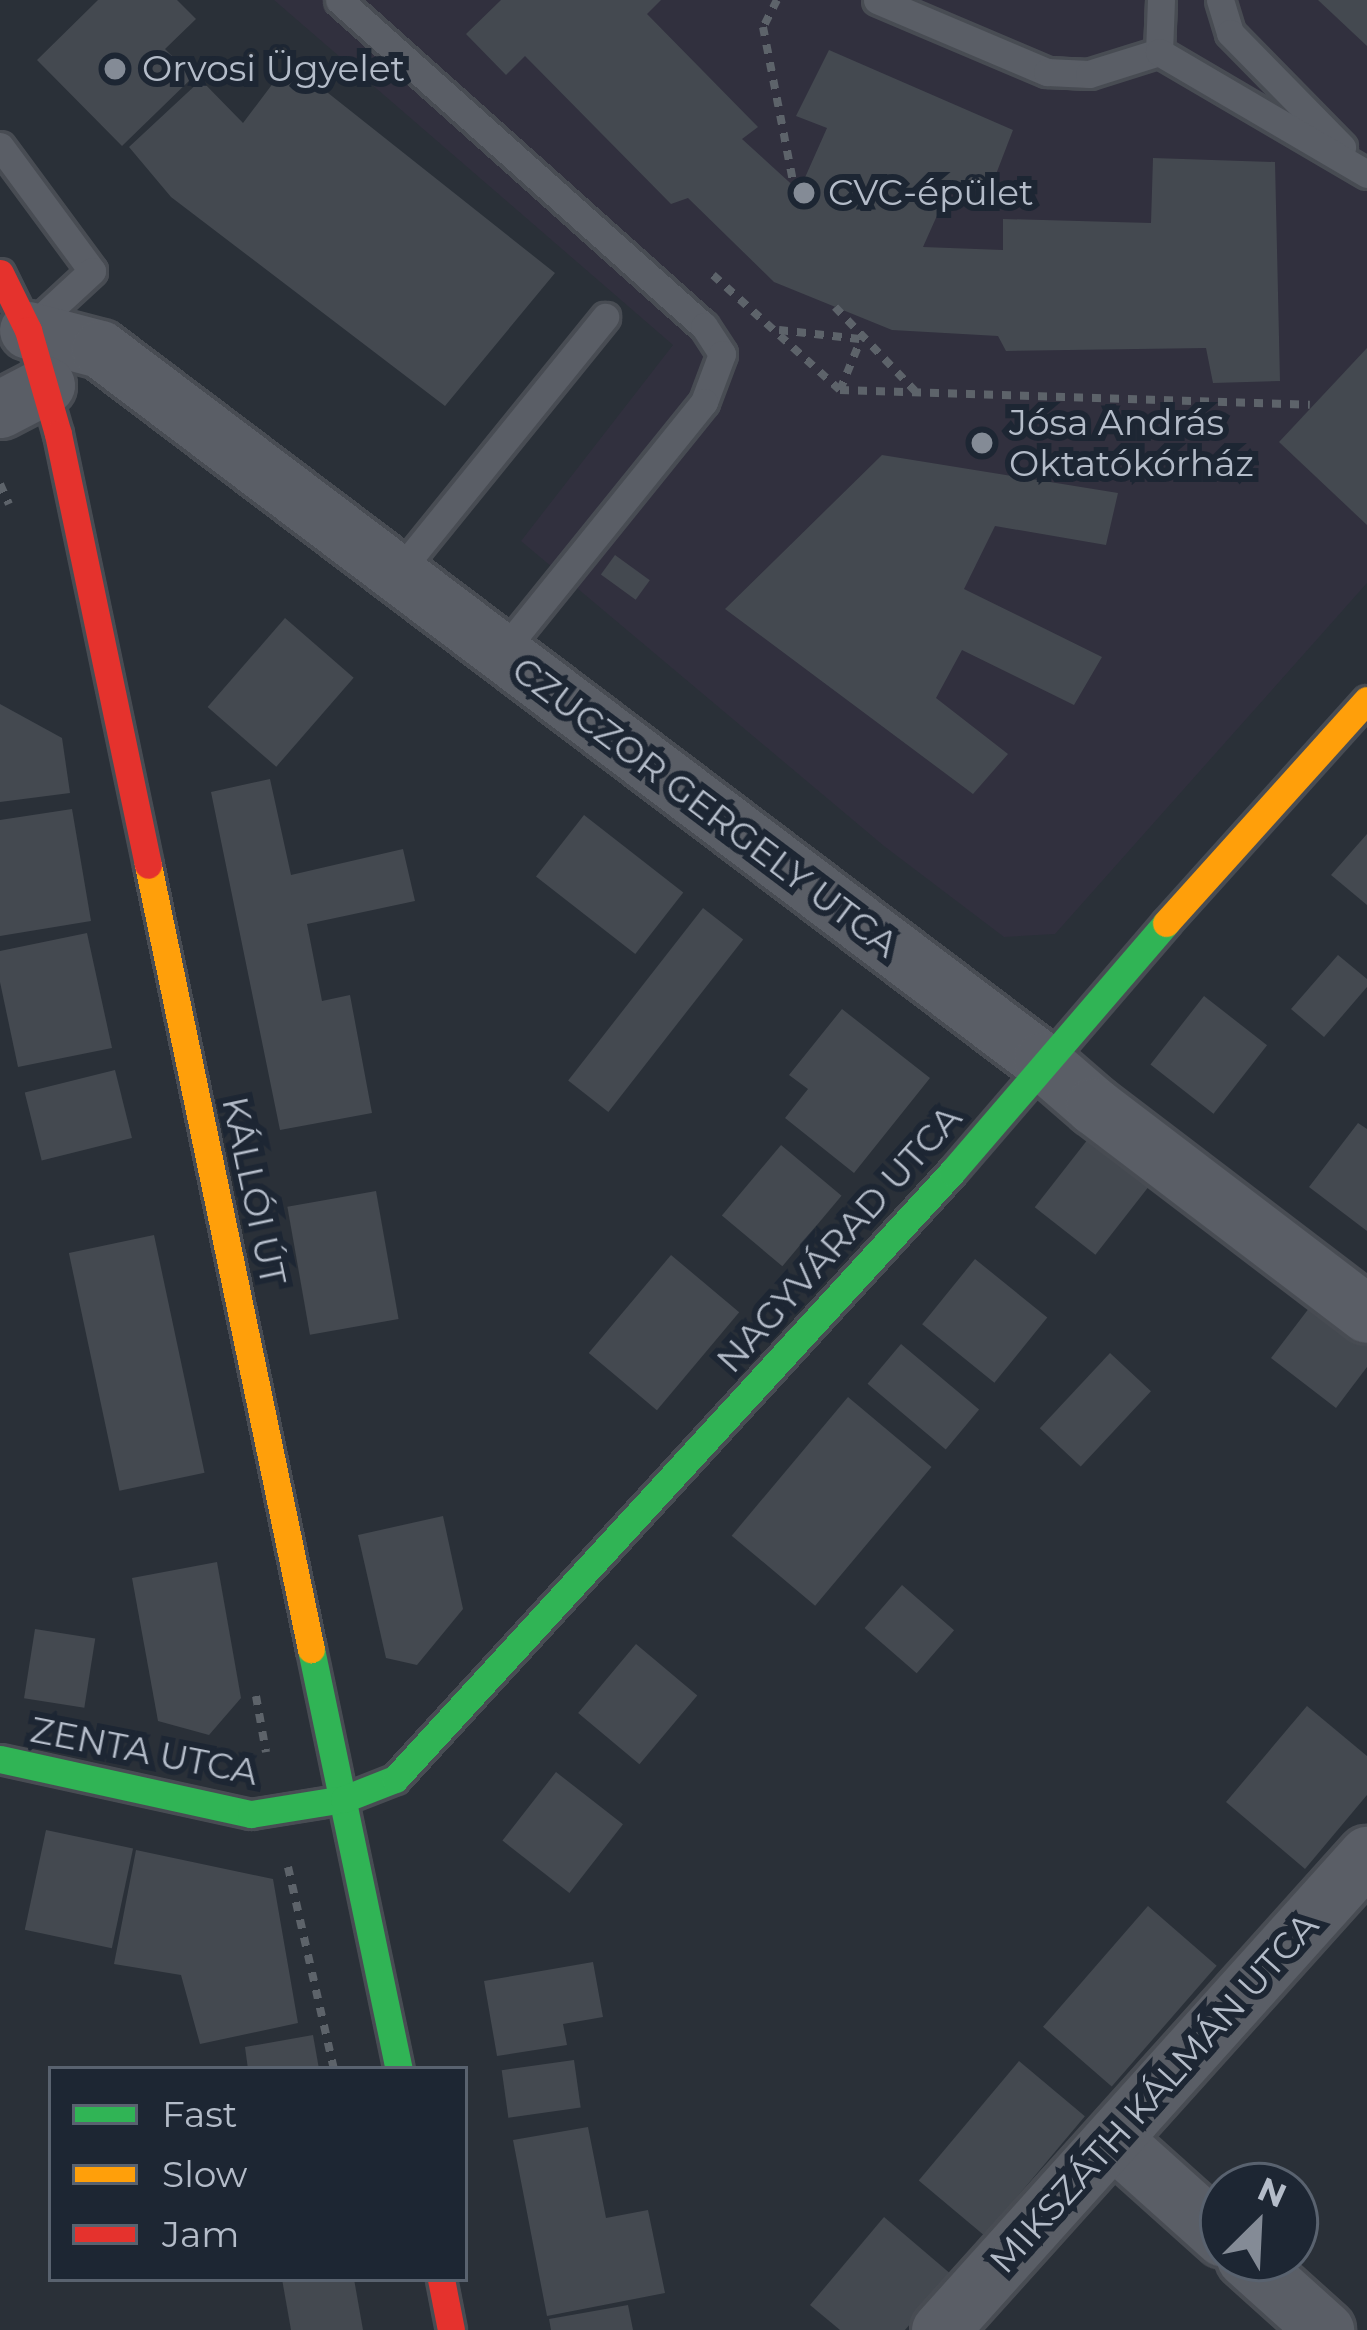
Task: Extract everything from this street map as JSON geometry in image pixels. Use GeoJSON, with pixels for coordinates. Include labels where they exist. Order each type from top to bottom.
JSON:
{"type":"FeatureCollection","features":[{"type":"Feature","properties":{"kind":"main road","name":"KÁLLÓI ÚT"},"geometry":{"type":"LineString","coordinates":[[0,273],[28,330],[23,397],[344,1799],[398,2066]]}},
{"type":"Feature","properties":{"kind":"main road","name":"NAGYVÁRAD UTCA"},"geometry":{"type":"LineString","coordinates":[[344,1799],[395,1779],[952,1172],[1042,1061],[1367,700]]}},
{"type":"Feature","properties":{"kind":"main road","name":"ZENTA UTCA"},"geometry":{"type":"LineString","coordinates":[[0,1759],[250,1814],[344,1799]]}},
{"type":"Feature","properties":{"kind":"main road"},"geometry":{"type":"LineString","coordinates":[[442,2282],[452,2330]]}},
{"type":"Feature","properties":{"kind":"street","name":"CZUCZOR GERGELY UTCA"},"geometry":{"type":"LineString","coordinates":[[28,330],[100,350],[1042,1061],[1367,1314]]}},
{"type":"Feature","properties":{"kind":"street","name":"MIKSZÁTH KÁLMÁN UTCA"},"geometry":{"type":"LineString","coordinates":[[940,2330],[1115,2141],[1367,1855]]}},
{"type":"Feature","properties":{"kind":"street"},"geometry":{"type":"LineString","coordinates":[[1115,2141],[1199,2216]]}},
{"type":"Feature","properties":{"kind":"street"},"geometry":{"type":"LineString","coordinates":[[1272,2282],[1325,2330]]}},
{"type":"Feature","properties":{"kind":"lane"},"geometry":{"type":"LineString","coordinates":[[339,0],[704,326],[722,354],[704,402],[501,654]]}},
{"type":"Feature","properties":{"kind":"lane"},"geometry":{"type":"LineString","coordinates":[[877,0],[1047,72],[1089,74],[1159,52],[1367,173]]}},
{"type":"Feature","properties":{"kind":"lane"},"geometry":{"type":"LineString","coordinates":[[1159,52],[1161,0]]}},
{"type":"Feature","properties":{"kind":"lane"},"geometry":{"type":"LineString","coordinates":[[1220,0],[1230,33],[1367,173]]}},
{"type":"Feature","properties":{"kind":"lane"},"geometry":{"type":"LineString","coordinates":[[0,146],[92,271],[28,330]]}},
{"type":"Feature","properties":{"kind":"lane"},"geometry":{"type":"LineString","coordinates":[[397,574],[605,316]]}},
{"type":"Feature","properties":{"kind":"path"},"geometry":{"type":"LineString","coordinates":[[777,0],[763,27],[794,187]]}},
{"type":"Feature","properties":{"kind":"path"},"geometry":{"type":"LineString","coordinates":[[707,270],[840,390],[1310,405]]}},
{"type":"Feature","properties":{"kind":"path"},"geometry":{"type":"LineString","coordinates":[[835,308],[916,392]]}},
{"type":"Feature","properties":{"kind":"path"},"geometry":{"type":"LineString","coordinates":[[777,330],[860,339]]}},
{"type":"Feature","properties":{"kind":"path"},"geometry":{"type":"LineString","coordinates":[[840,390],[860,339]]}},
{"type":"Feature","properties":{"kind":"shaded area","name":"Jósa András Oktatókórház"},"geometry":{"type":"Polygon","coordinates":[[[274,0],[1367,0],[1367,583],[1055,934],[1004,937],[884,846],[521,541],[673,345],[274,0]]]}},
{"type":"Feature","properties":{"kind":"building","name":"Orvosi Ügyelet"},"geometry":{"type":"Polygon","coordinates":[[[98,0],[177,0],[196,19],[165,49],[193,77],[122,146],[37,60],[98,0]]]}},
{"type":"Feature","properties":{"kind":"building","name":"CVC-épület"},"geometry":{"type":"Polygon","coordinates":[[[501,0],[661,0],[647,14],[758,127],[742,139],[799,191],[827,128],[796,116],[829,50],[1013,130],[988,195],[952,182],[923,247],[1003,250],[1003,219],[1151,223],[1153,158],[1275,162],[1280,381],[1213,383],[1206,348],[1006,351],[998,336],[892,330],[774,282],[688,198],[671,204],[525,56],[506,75],[466,34],[501,0]]]}},
{"type":"Feature","properties":{"kind":"building"},"geometry":{"type":"Polygon","coordinates":[[[1318,0],[1367,0],[1367,46],[1318,0]]]}},
{"type":"Feature","properties":{"kind":"building"},"geometry":{"type":"Polygon","coordinates":[[[289,62],[555,273],[445,406],[171,197],[129,147],[201,80],[243,123],[289,62]]]}},
{"type":"Feature","properties":{"kind":"building"},"geometry":{"type":"Polygon","coordinates":[[[1367,348],[1367,525],[1279,442],[1367,348]]]}},
{"type":"Feature","properties":{"kind":"building"},"geometry":{"type":"Polygon","coordinates":[[[882,455],[1118,493],[1106,545],[995,526],[964,589],[1102,657],[1074,705],[962,650],[936,698],[1008,754],[973,794],[725,609],[882,455]]]}},
{"type":"Feature","properties":{"kind":"building"},"geometry":{"type":"Polygon","coordinates":[[[615,555],[650,580],[636,600],[601,574],[615,555]]]}},
{"type":"Feature","properties":{"kind":"building"},"geometry":{"type":"Polygon","coordinates":[[[285,618],[354,678],[276,767],[208,707],[285,618]]]}},
{"type":"Feature","properties":{"kind":"building"},"geometry":{"type":"Polygon","coordinates":[[[0,704],[62,738],[70,793],[0,802],[0,704]]]}},
{"type":"Feature","properties":{"kind":"building"},"geometry":{"type":"Polygon","coordinates":[[[270,779],[291,875],[403,849],[415,901],[307,924],[322,1001],[350,995],[372,1113],[280,1130],[211,792],[270,779]]]}},
{"type":"Feature","properties":{"kind":"building"},"geometry":{"type":"Polygon","coordinates":[[[72,809],[91,921],[0,936],[0,820],[72,809]]]}},
{"type":"Feature","properties":{"kind":"building"},"geometry":{"type":"Polygon","coordinates":[[[584,815],[683,893],[635,954],[536,876],[584,815]]]}},
{"type":"Feature","properties":{"kind":"building"},"geometry":{"type":"Polygon","coordinates":[[[1367,834],[1367,905],[1331,875],[1367,834]]]}},
{"type":"Feature","properties":{"kind":"building"},"geometry":{"type":"Polygon","coordinates":[[[703,908],[743,939],[608,1112],[568,1081],[703,908]]]}},
{"type":"Feature","properties":{"kind":"building"},"geometry":{"type":"Polygon","coordinates":[[[87,933],[112,1048],[18,1067],[0,982],[0,951],[87,933]]]}},
{"type":"Feature","properties":{"kind":"building"},"geometry":{"type":"Polygon","coordinates":[[[1338,955],[1367,979],[1367,987],[1324,1037],[1291,1009],[1338,955]]]}},
{"type":"Feature","properties":{"kind":"building"},"geometry":{"type":"Polygon","coordinates":[[[1204,996],[1267,1045],[1213,1114],[1150,1065],[1204,996]]]}},
{"type":"Feature","properties":{"kind":"building"},"geometry":{"type":"Polygon","coordinates":[[[842,1009],[930,1078],[854,1173],[785,1118],[808,1089],[789,1075],[842,1009]]]}},
{"type":"Feature","properties":{"kind":"building"},"geometry":{"type":"Polygon","coordinates":[[[115,1070],[132,1138],[42,1160],[25,1092],[115,1070]]]}},
{"type":"Feature","properties":{"kind":"building"},"geometry":{"type":"Polygon","coordinates":[[[1358,1123],[1367,1129],[1367,1231],[1309,1187],[1358,1123]]]}},
{"type":"Feature","properties":{"kind":"building"},"geometry":{"type":"Polygon","coordinates":[[[1092,1134],[1153,1181],[1095,1255],[1035,1207],[1092,1134]]]}},
{"type":"Feature","properties":{"kind":"building"},"geometry":{"type":"Polygon","coordinates":[[[781,1145],[842,1196],[782,1266],[722,1215],[781,1145]]]}},
{"type":"Feature","properties":{"kind":"building"},"geometry":{"type":"Polygon","coordinates":[[[376,1191],[399,1319],[310,1335],[287,1207],[376,1191]]]}},
{"type":"Feature","properties":{"kind":"building"},"geometry":{"type":"Polygon","coordinates":[[[154,1235],[205,1473],[119,1491],[69,1253],[154,1235]]]}},
{"type":"Feature","properties":{"kind":"building"},"geometry":{"type":"Polygon","coordinates":[[[671,1255],[739,1312],[657,1410],[589,1353],[671,1255]]]}},
{"type":"Feature","properties":{"kind":"building"},"geometry":{"type":"Polygon","coordinates":[[[975,1259],[1047,1318],[994,1383],[922,1324],[975,1259]]]}},
{"type":"Feature","properties":{"kind":"building"},"geometry":{"type":"Polygon","coordinates":[[[1316,1299],[1367,1338],[1367,1367],[1336,1408],[1271,1358],[1316,1299]]]}},
{"type":"Feature","properties":{"kind":"building"},"geometry":{"type":"Polygon","coordinates":[[[901,1344],[979,1410],[946,1449],[868,1384],[901,1344]]]}},
{"type":"Feature","properties":{"kind":"building"},"geometry":{"type":"Polygon","coordinates":[[[1110,1353],[1151,1391],[1081,1467],[1040,1428],[1110,1353]]]}},
{"type":"Feature","properties":{"kind":"building"},"geometry":{"type":"Polygon","coordinates":[[[848,1397],[931,1467],[815,1606],[732,1536],[848,1397]]]}},
{"type":"Feature","properties":{"kind":"building"},"geometry":{"type":"Polygon","coordinates":[[[443,1516],[463,1609],[417,1665],[386,1658],[358,1535],[443,1516]]]}},
{"type":"Feature","properties":{"kind":"building"},"geometry":{"type":"Polygon","coordinates":[[[217,1562],[241,1698],[209,1735],[158,1721],[132,1578],[217,1562]]]}},
{"type":"Feature","properties":{"kind":"building"},"geometry":{"type":"Polygon","coordinates":[[[902,1585],[954,1630],[917,1673],[865,1628],[902,1585]]]}},
{"type":"Feature","properties":{"kind":"building"},"geometry":{"type":"Polygon","coordinates":[[[35,1629],[95,1639],[84,1708],[24,1698],[35,1629]]]}},
{"type":"Feature","properties":{"kind":"building"},"geometry":{"type":"Polygon","coordinates":[[[636,1644],[697,1695],[639,1764],[578,1713],[636,1644]]]}},
{"type":"Feature","properties":{"kind":"building"},"geometry":{"type":"Polygon","coordinates":[[[1307,1706],[1367,1756],[1367,1795],[1305,1869],[1226,1802],[1307,1706]]]}},
{"type":"Feature","properties":{"kind":"building"},"geometry":{"type":"Polygon","coordinates":[[[556,1772],[623,1824],[569,1893],[502,1841],[556,1772]]]}},
{"type":"Feature","properties":{"kind":"building"},"geometry":{"type":"Polygon","coordinates":[[[46,1830],[133,1849],[112,1948],[25,1930],[46,1830]]]}},
{"type":"Feature","properties":{"kind":"building"},"geometry":{"type":"Polygon","coordinates":[[[136,1850],[273,1879],[298,2023],[200,2044],[181,1975],[114,1964],[136,1850]]]}},
{"type":"Feature","properties":{"kind":"building"},"geometry":{"type":"Polygon","coordinates":[[[1148,1906],[1217,1966],[1112,2086],[1043,2027],[1148,1906]]]}},
{"type":"Feature","properties":{"kind":"building"},"geometry":{"type":"Polygon","coordinates":[[[593,1962],[603,2017],[563,2024],[567,2045],[497,2056],[484,1981],[593,1962]]]}},
{"type":"Feature","properties":{"kind":"building"},"geometry":{"type":"Polygon","coordinates":[[[313,2035],[318,2066],[248,2066],[245,2047],[313,2035]]]}},
{"type":"Feature","properties":{"kind":"building"},"geometry":{"type":"Polygon","coordinates":[[[574,2060],[581,2108],[508,2118],[502,2070],[574,2060]]]}},
{"type":"Feature","properties":{"kind":"building"},"geometry":{"type":"Polygon","coordinates":[[[1019,2061],[1085,2116],[985,2236],[919,2181],[1019,2061]]]}},
{"type":"Feature","properties":{"kind":"building"},"geometry":{"type":"Polygon","coordinates":[[[588,2127],[606,2218],[648,2210],[665,2293],[547,2316],[513,2140],[588,2127]]]}},
{"type":"Feature","properties":{"kind":"building"},"geometry":{"type":"Polygon","coordinates":[[[884,2217],[952,2275],[905,2330],[840,2330],[810,2305],[884,2217]]]}},
{"type":"Feature","properties":{"kind":"building"},"geometry":{"type":"Polygon","coordinates":[[[283,2282],[355,2282],[363,2330],[291,2330],[283,2282]]]}},
{"type":"Feature","properties":{"kind":"building"},"geometry":{"type":"Polygon","coordinates":[[[628,2305],[633,2330],[551,2330],[549,2319],[628,2305]]]}},
{"type":"Feature","properties":{"kind":"traffic: fast"},"geometry":{"type":"LineString","coordinates":[[0,1759],[251,1814],[344,1799],[395,1779],[952,1172],[1166,923]]}},
{"type":"Feature","properties":{"kind":"traffic: fast"},"geometry":{"type":"LineString","coordinates":[[311,1649],[398,2066]]}},
{"type":"Feature","properties":{"kind":"traffic: slow"},"geometry":{"type":"LineString","coordinates":[[1166,923],[1367,700]]}},
{"type":"Feature","properties":{"kind":"traffic: slow"},"geometry":{"type":"LineString","coordinates":[[148,865],[311,1649]]}},
{"type":"Feature","properties":{"kind":"traffic: jam"},"geometry":{"type":"LineString","coordinates":[[0,273],[28,330],[58,434],[148,865]]}},
{"type":"Feature","properties":{"kind":"traffic: jam"},"geometry":{"type":"LineString","coordinates":[[442,2282],[451,2330]]}},
{"type":"Feature","properties":{"kind":"place","name":"Orvosi Ügyelet"},"geometry":{"type":"Point","coordinates":[115,69]}},
{"type":"Feature","properties":{"kind":"place","name":"CVC-épület"},"geometry":{"type":"Point","coordinates":[804,193]}},
{"type":"Feature","properties":{"kind":"place","name":"Jósa András Oktatókórház"},"geometry":{"type":"Point","coordinates":[982,443]}}]}
